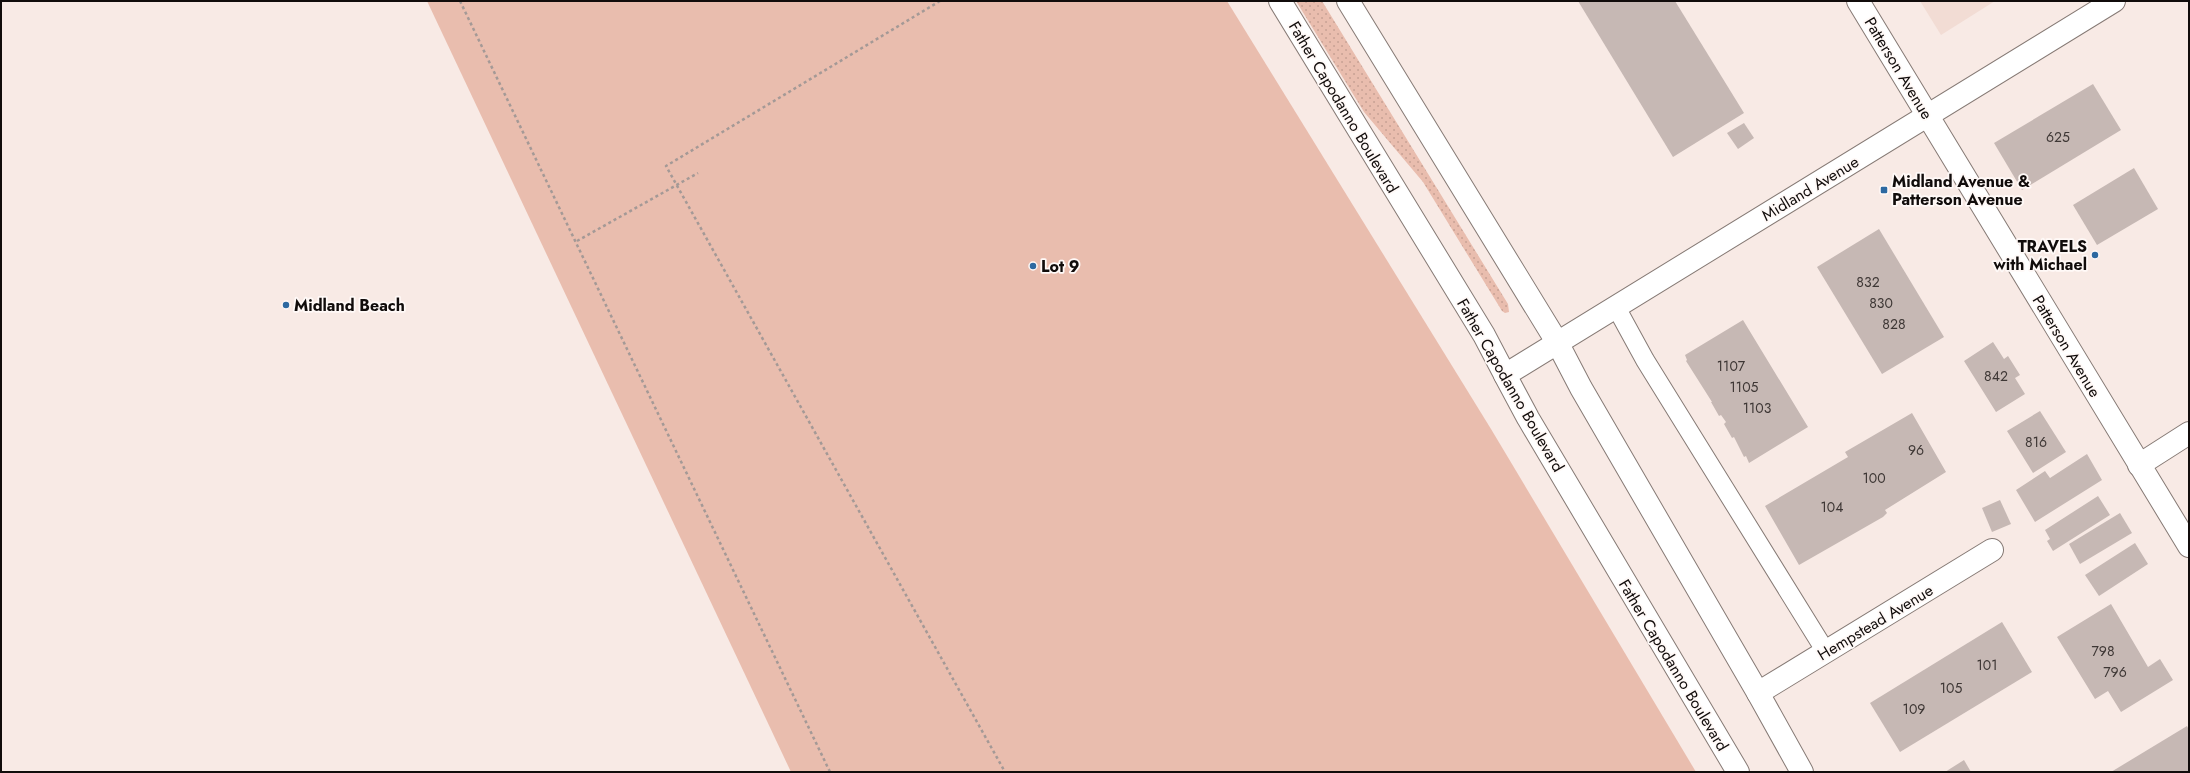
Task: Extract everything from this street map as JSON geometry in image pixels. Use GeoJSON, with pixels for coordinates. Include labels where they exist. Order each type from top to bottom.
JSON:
{"type":"FeatureCollection","features":[{"type":"Feature","properties":{"kind":"street","name":"Father Capodanno Boulevard"},"geometry":{"type":"LineString","coordinates":[[1280,1],[1484,335],[1528,418],[1738,772]]}},
{"type":"Feature","properties":{"kind":"street"},"geometry":{"type":"LineString","coordinates":[[1348,1],[1557,342],[1585,394],[1802,772]]}},
{"type":"Feature","properties":{"kind":"street","name":"Patterson Avenue"},"geometry":{"type":"LineString","coordinates":[[1858,1],[2189,546]]}},
{"type":"Feature","properties":{"kind":"street","name":"Midland Avenue"},"geometry":{"type":"LineString","coordinates":[[1506,375],[1557,342],[2114,1]]}},
{"type":"Feature","properties":{"kind":"street"},"geometry":{"type":"LineString","coordinates":[[2139,465],[2189,433]]}},
{"type":"Feature","properties":{"kind":"street","name":"Hempstead Avenue"},"geometry":{"type":"LineString","coordinates":[[1758,693],[1992,550]]}},
{"type":"Feature","properties":{"kind":"lane"},"geometry":{"type":"LineString","coordinates":[[1616,307],[1645,360],[1826,652]]}},
{"type":"Feature","properties":{"kind":"path"},"geometry":{"type":"LineString","coordinates":[[460,1],[577,241],[830,772]]}},
{"type":"Feature","properties":{"kind":"path"},"geometry":{"type":"LineString","coordinates":[[940,1],[666,166],[675,185],[752,319],[1005,772]]}},
{"type":"Feature","properties":{"kind":"path"},"geometry":{"type":"LineString","coordinates":[[577,241],[698,172]]}},
{"type":"Feature","properties":{"kind":"shaded area"},"geometry":{"type":"Polygon","coordinates":[[[427,1],[1227,1],[1491,429],[1696,772],[791,772],[427,1]]]}},
{"type":"Feature","properties":{"kind":"shaded area"},"geometry":{"type":"Polygon","coordinates":[[[1296,1],[1322,1],[1508,304],[1509,312],[1505,313],[1502,311],[1423,182],[1364,112],[1296,1]]]}},
{"type":"Feature","properties":{"kind":"shaded area"},"geometry":{"type":"Polygon","coordinates":[[[1920,1],[1995,1],[1941,35],[1920,1]]]}},
{"type":"Feature","properties":{"kind":"building"},"geometry":{"type":"Polygon","coordinates":[[[1578,1],[1675,1],[1744,113],[1673,157],[1578,1]]]}},
{"type":"Feature","properties":{"kind":"building"},"geometry":{"type":"Polygon","coordinates":[[[2093,84],[2121,130],[2022,190],[1994,143],[2093,84]]]}},
{"type":"Feature","properties":{"kind":"building"},"geometry":{"type":"Polygon","coordinates":[[[1744,123],[1754,138],[1738,149],[1727,133],[1744,123]]]}},
{"type":"Feature","properties":{"kind":"building"},"geometry":{"type":"Polygon","coordinates":[[[2134,168],[2158,209],[2097,245],[2073,205],[2134,168]]]}},
{"type":"Feature","properties":{"kind":"building"},"geometry":{"type":"Polygon","coordinates":[[[1879,229],[1944,337],[1882,374],[1817,267],[1879,229]]]}},
{"type":"Feature","properties":{"kind":"building"},"geometry":{"type":"Polygon","coordinates":[[[1743,320],[1808,427],[1749,463],[1746,456],[1744,457],[1734,437],[1732,438],[1724,424],[1726,422],[1721,415],[1719,416],[1712,402],[1686,361],[1685,355],[1743,320]]]}},
{"type":"Feature","properties":{"kind":"building"},"geometry":{"type":"Polygon","coordinates":[[[1993,342],[2004,359],[2008,356],[2020,375],[2015,378],[2025,394],[1996,412],[1964,361],[1993,342]]]}},
{"type":"Feature","properties":{"kind":"building"},"geometry":{"type":"Polygon","coordinates":[[[2040,411],[2066,452],[2033,473],[2007,431],[2040,411]]]}},
{"type":"Feature","properties":{"kind":"building"},"geometry":{"type":"Polygon","coordinates":[[[1912,413],[1946,472],[1885,510],[1887,513],[1883,517],[1799,565],[1765,506],[1848,457],[1845,452],[1912,413]]]}},
{"type":"Feature","properties":{"kind":"building"},"geometry":{"type":"Polygon","coordinates":[[[2087,454],[2102,480],[2035,522],[2016,490],[2045,471],[2050,478],[2087,454]]]}},
{"type":"Feature","properties":{"kind":"building"},"geometry":{"type":"Polygon","coordinates":[[[2098,496],[2110,515],[2053,551],[2047,541],[2050,539],[2045,530],[2098,496]]]}},
{"type":"Feature","properties":{"kind":"building"},"geometry":{"type":"Polygon","coordinates":[[[2000,500],[2011,524],[1992,532],[1982,508],[2000,500]]]}},
{"type":"Feature","properties":{"kind":"building"},"geometry":{"type":"Polygon","coordinates":[[[2120,513],[2132,533],[2080,564],[2069,544],[2120,513]]]}},
{"type":"Feature","properties":{"kind":"building"},"geometry":{"type":"Polygon","coordinates":[[[2135,543],[2148,564],[2099,596],[2085,575],[2135,543]]]}},
{"type":"Feature","properties":{"kind":"building"},"geometry":{"type":"Polygon","coordinates":[[[2111,604],[2148,667],[2160,659],[2173,680],[2121,712],[2108,691],[2095,699],[2057,637],[2111,604]]]}},
{"type":"Feature","properties":{"kind":"building"},"geometry":{"type":"Polygon","coordinates":[[[2002,622],[2032,672],[1900,752],[1870,703],[2002,622]]]}},
{"type":"Feature","properties":{"kind":"building"},"geometry":{"type":"Polygon","coordinates":[[[2187,726],[2189,730],[2189,772],[2111,772],[2187,726]]]}},
{"type":"Feature","properties":{"kind":"building"},"geometry":{"type":"Polygon","coordinates":[[[1964,760],[1971,772],[1945,772],[1964,760]]]}},
{"type":"Feature","properties":{"kind":"place","name":"Midland Avenue & Patterson Avenue"},"geometry":{"type":"Point","coordinates":[1884,190]}},
{"type":"Feature","properties":{"kind":"place","name":"TRAVELS with Michael"},"geometry":{"type":"Point","coordinates":[2095,255]}},
{"type":"Feature","properties":{"kind":"place","name":"Lot 9"},"geometry":{"type":"Point","coordinates":[1033,266]}},
{"type":"Feature","properties":{"kind":"place","name":"Midland Beach"},"geometry":{"type":"Point","coordinates":[286,305]}}]}
